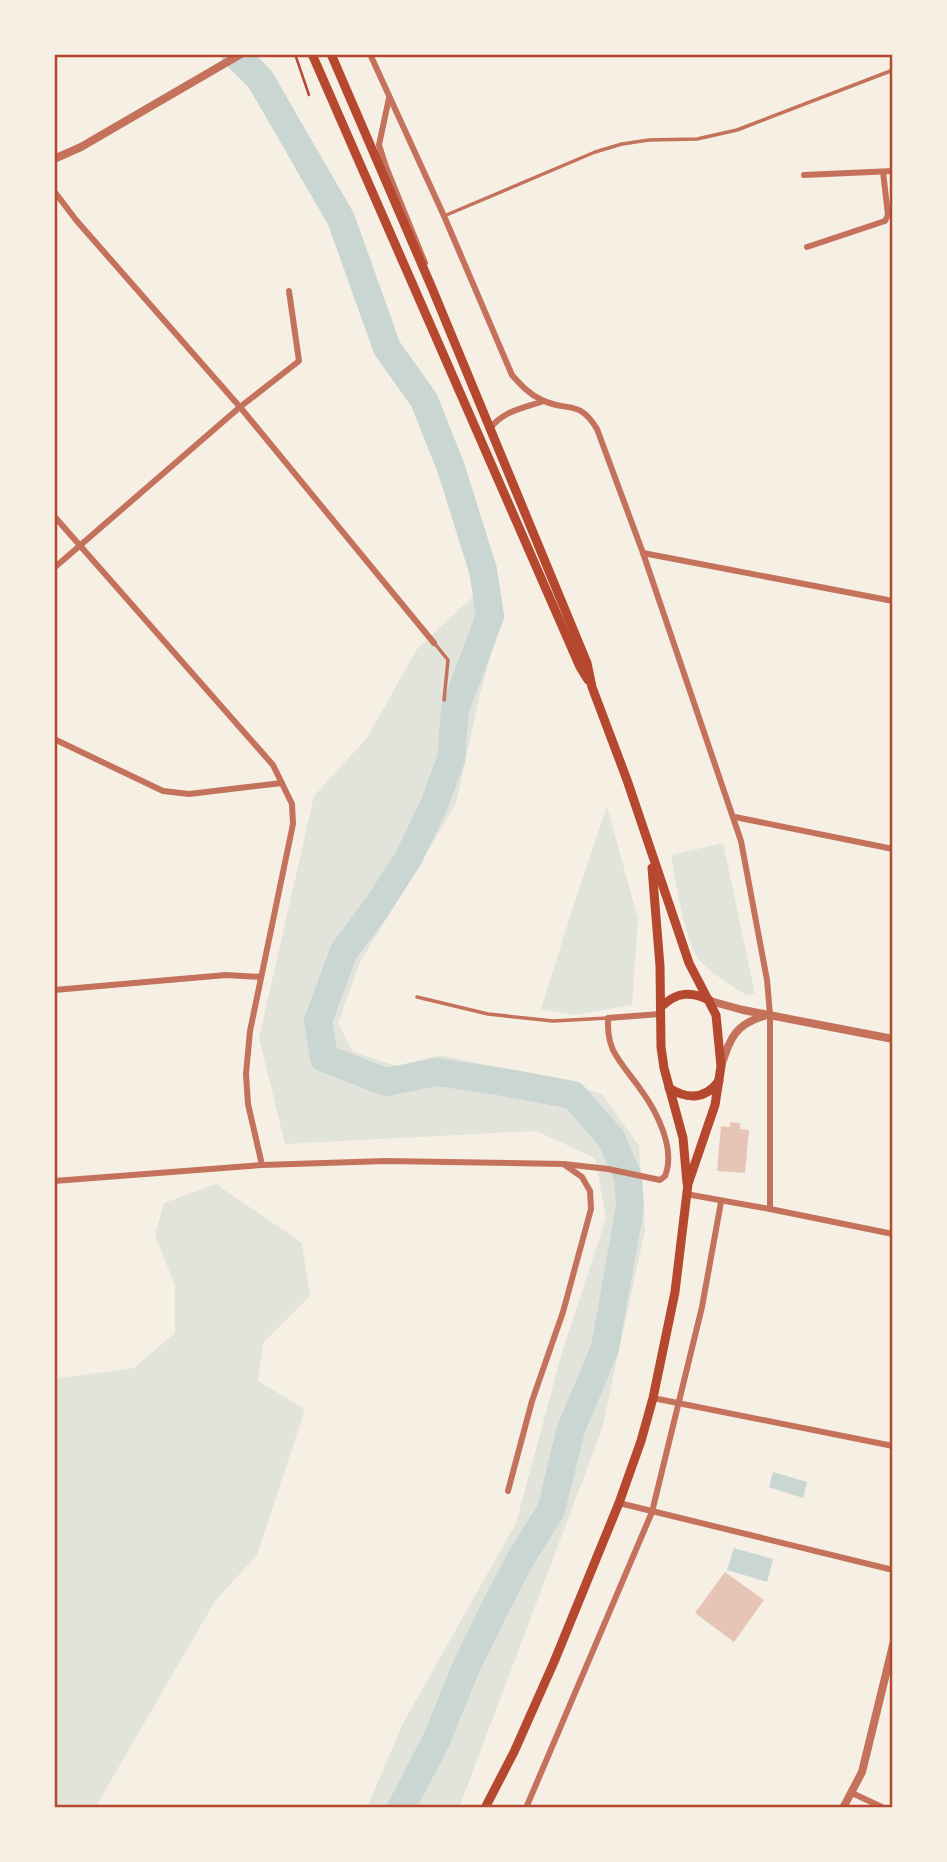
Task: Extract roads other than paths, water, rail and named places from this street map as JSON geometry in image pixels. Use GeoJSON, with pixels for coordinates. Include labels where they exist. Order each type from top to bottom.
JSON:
{"type":"FeatureCollection","features":[{"type":"Feature","properties":{"kind":"main road"},"geometry":{"type":"LineString","coordinates":[[312,54],[580,667],[592,687]]}},
{"type":"Feature","properties":{"kind":"main road"},"geometry":{"type":"LineString","coordinates":[[331,54],[432,288],[587,663],[592,687],[689,963],[710,1000],[717,1023],[721,1066],[707,1130],[687,1189],[674,1292],[653,1398],[619,1503],[554,1662],[485,1808]]}},
{"type":"Feature","properties":{"kind":"main road"},"geometry":{"type":"LineString","coordinates":[[650,852],[664,1068],[682,1139],[687,1189]]}},
{"type":"Feature","properties":{"kind":"main road"},"geometry":{"type":"LineString","coordinates":[[661,1010],[669,999],[684,993],[710,1000]]}},
{"type":"Feature","properties":{"kind":"main road"},"geometry":{"type":"LineString","coordinates":[[669,1088],[677,1093],[696,1097],[713,1089],[720,1079]]}},
{"type":"Feature","properties":{"kind":"main road"},"geometry":{"type":"LineString","coordinates":[[492,1808],[513,1752]]}},
{"type":"Feature","properties":{"kind":"street"},"geometry":{"type":"LineString","coordinates":[[54,159],[81,148],[241,54]]}},
{"type":"Feature","properties":{"kind":"street"},"geometry":{"type":"LineString","coordinates":[[370,54],[444,216],[512,375],[527,391],[544,401],[577,408],[590,416],[597,429],[735,817],[767,980],[770,1014],[770,1209]]}},
{"type":"Feature","properties":{"kind":"street"},"geometry":{"type":"LineString","coordinates":[[389,98],[379,145],[423,257],[432,288]]}},
{"type":"Feature","properties":{"kind":"street"},"geometry":{"type":"LineString","coordinates":[[804,175],[893,171]]}},
{"type":"Feature","properties":{"kind":"street"},"geometry":{"type":"LineString","coordinates":[[807,247],[885,221],[888,215],[883,172]]}},
{"type":"Feature","properties":{"kind":"street"},"geometry":{"type":"LineString","coordinates":[[54,191],[76,220],[240,407],[434,643]]}},
{"type":"Feature","properties":{"kind":"street"},"geometry":{"type":"LineString","coordinates":[[54,568],[240,407],[299,361],[289,291]]}},
{"type":"Feature","properties":{"kind":"street"},"geometry":{"type":"LineString","coordinates":[[491,429],[496,420],[509,413],[544,401]]}},
{"type":"Feature","properties":{"kind":"street"},"geometry":{"type":"LineString","coordinates":[[54,516],[273,765],[292,804],[293,824],[250,1031],[246,1074],[248,1104],[262,1165]]}},
{"type":"Feature","properties":{"kind":"street"},"geometry":{"type":"LineString","coordinates":[[643,553],[893,601]]}},
{"type":"Feature","properties":{"kind":"street"},"geometry":{"type":"LineString","coordinates":[[54,739],[163,791],[189,794],[282,783]]}},
{"type":"Feature","properties":{"kind":"street"},"geometry":{"type":"LineString","coordinates":[[735,817],[893,849]]}},
{"type":"Feature","properties":{"kind":"street"},"geometry":{"type":"LineString","coordinates":[[54,990],[226,975],[261,977]]}},
{"type":"Feature","properties":{"kind":"street"},"geometry":{"type":"LineString","coordinates":[[710,1000],[743,1010],[893,1039]]}},
{"type":"Feature","properties":{"kind":"street"},"geometry":{"type":"LineString","coordinates":[[54,1181],[262,1165],[386,1161],[564,1164],[608,1169],[660,1180],[664,1176],[668,1161],[666,1144],[654,1112],[614,1051],[607,1033],[608,1018],[661,1010]]}},
{"type":"Feature","properties":{"kind":"street"},"geometry":{"type":"LineString","coordinates":[[721,1066],[735,1032],[753,1019],[770,1014]]}},
{"type":"Feature","properties":{"kind":"street"},"geometry":{"type":"LineString","coordinates":[[508,1491],[532,1401],[564,1312],[591,1209],[590,1191],[582,1177],[564,1164]]}},
{"type":"Feature","properties":{"kind":"street"},"geometry":{"type":"LineString","coordinates":[[687,1189],[722,1202],[893,1234]]}},
{"type":"Feature","properties":{"kind":"street"},"geometry":{"type":"LineString","coordinates":[[526,1808],[652,1513],[680,1405],[722,1202]]}},
{"type":"Feature","properties":{"kind":"street"},"geometry":{"type":"LineString","coordinates":[[653,1398],[893,1446]]}},
{"type":"Feature","properties":{"kind":"street"},"geometry":{"type":"LineString","coordinates":[[619,1503],[893,1570]]}},
{"type":"Feature","properties":{"kind":"street"},"geometry":{"type":"LineString","coordinates":[[843,1808],[867,1755],[893,1645]]}},
{"type":"Feature","properties":{"kind":"street"},"geometry":{"type":"LineString","coordinates":[[852,1793],[884,1808]]}},
{"type":"Feature","properties":{"kind":"lane"},"geometry":{"type":"LineString","coordinates":[[444,216],[595,152],[622,144],[649,140],[696,139],[737,130],[893,69]]}},
{"type":"Feature","properties":{"kind":"lane"},"geometry":{"type":"LineString","coordinates":[[434,643],[448,660],[444,700]]}},
{"type":"Feature","properties":{"kind":"lane"},"geometry":{"type":"LineString","coordinates":[[417,997],[488,1014],[553,1021],[608,1018]]}},
{"type":"Feature","properties":{"kind":"waterway"},"geometry":{"type":"LineString","coordinates":[[235,54],[260,79],[341,219],[387,348],[424,400],[451,468],[483,570],[490,616],[455,709],[451,759],[434,805],[409,857],[377,907],[344,951],[318,1021],[324,1058],[386,1082],[437,1072],[573,1095],[611,1138],[628,1177],[630,1207],[605,1348],[571,1429],[551,1510],[521,1558],[495,1608],[466,1667],[436,1741],[401,1808]]}}]}
